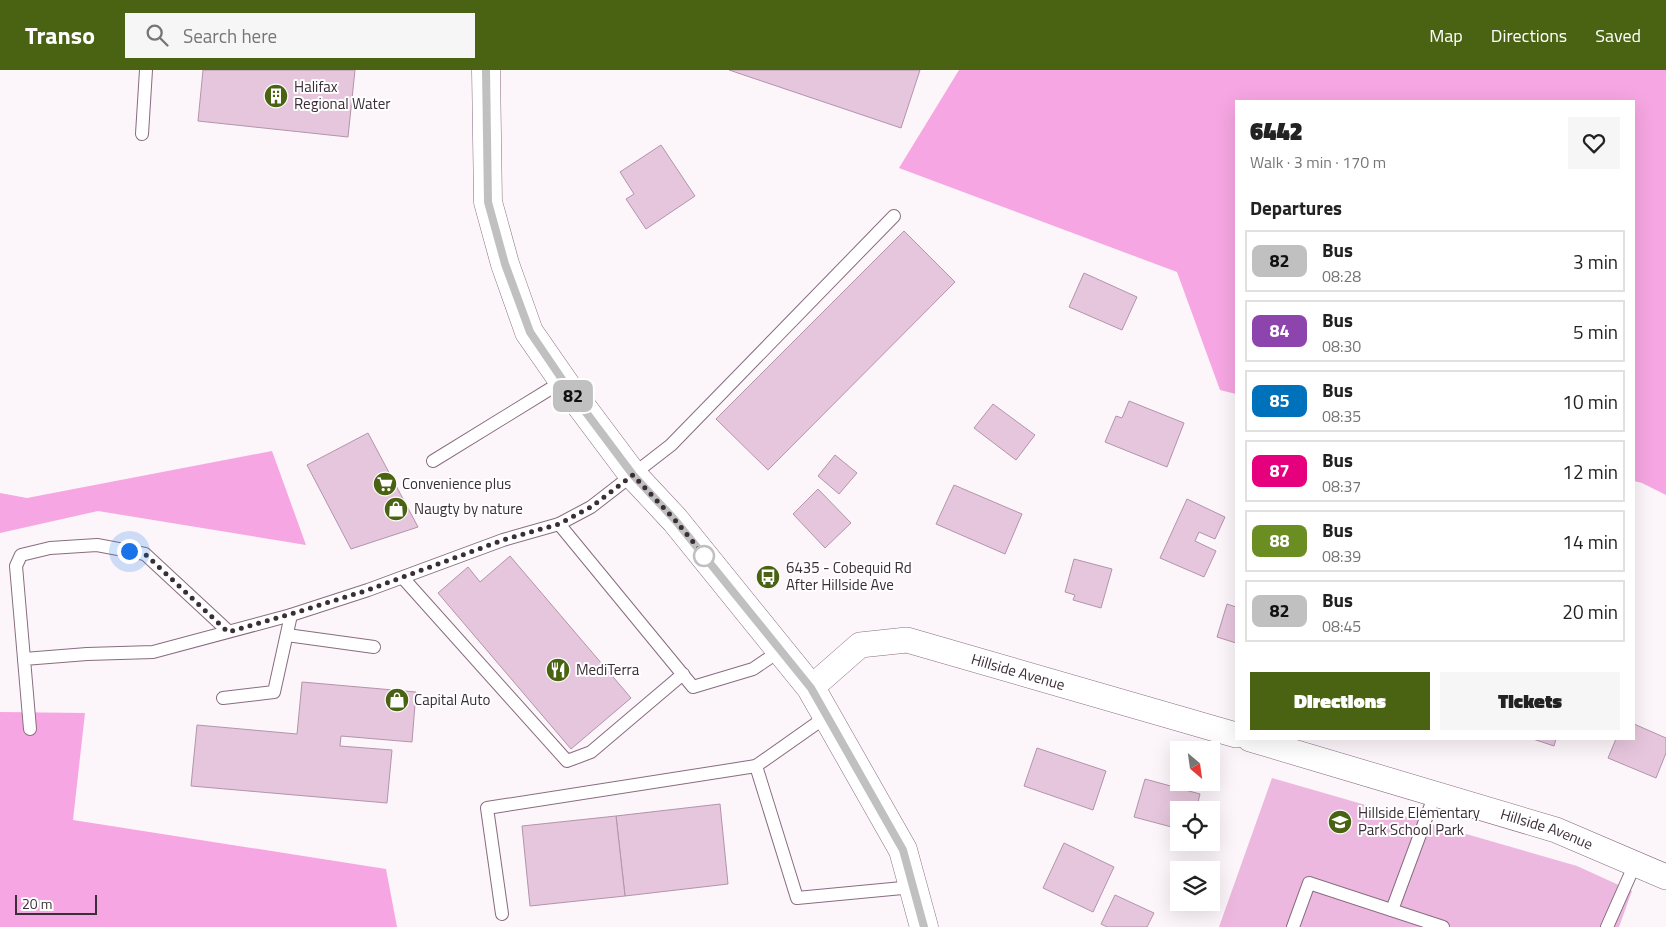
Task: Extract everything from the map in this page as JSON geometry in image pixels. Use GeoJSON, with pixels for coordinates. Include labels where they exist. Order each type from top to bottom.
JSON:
{"type":"FeatureCollection","features":[{"type":"Feature","properties":{"kind":"main road"},"geometry":{"type":"LineString","coordinates":[[486,70],[488,202],[505,264],[530,332],[563,381],[633,475],[675,520],[811,688],[903,850],[924,927]]}},
{"type":"Feature","properties":{"kind":"street","name":"Hillside Avenue"},"geometry":{"type":"LineString","coordinates":[[811,688],[860,644],[907,640],[1235,735]]}},
{"type":"Feature","properties":{"kind":"street","name":"Hillside Avenue"},"geometry":{"type":"LineString","coordinates":[[1253,740],[1556,830],[1666,877]]}},
{"type":"Feature","properties":{"kind":"lane"},"geometry":{"type":"LineString","coordinates":[[142,134],[146,70]]}},
{"type":"Feature","properties":{"kind":"lane"},"geometry":{"type":"LineString","coordinates":[[24,659],[87,654],[154,652],[291,614],[368,590],[503,540],[559,524],[591,507],[671,445],[894,216]]}},
{"type":"Feature","properties":{"kind":"lane"},"geometry":{"type":"LineString","coordinates":[[433,461],[563,381]]}},
{"type":"Feature","properties":{"kind":"lane"},"geometry":{"type":"LineString","coordinates":[[559,524],[693,687],[752,669],[781,650]]}},
{"type":"Feature","properties":{"kind":"lane"},"geometry":{"type":"LineString","coordinates":[[30,729],[16,566],[21,555],[50,548],[97,545],[145,554],[228,632]]}},
{"type":"Feature","properties":{"kind":"lane"},"geometry":{"type":"LineString","coordinates":[[402,578],[567,761],[591,752],[683,674]]}},
{"type":"Feature","properties":{"kind":"lane"},"geometry":{"type":"LineString","coordinates":[[223,698],[274,692],[291,614]]}},
{"type":"Feature","properties":{"kind":"lane"},"geometry":{"type":"LineString","coordinates":[[287,635],[374,647]]}},
{"type":"Feature","properties":{"kind":"lane"},"geometry":{"type":"LineString","coordinates":[[502,914],[488,808],[756,766],[827,716]]}},
{"type":"Feature","properties":{"kind":"lane"},"geometry":{"type":"LineString","coordinates":[[756,766],[797,898],[913,887]]}},
{"type":"Feature","properties":{"kind":"lane"},"geometry":{"type":"LineString","coordinates":[[1392,910],[1435,794]]}},
{"type":"Feature","properties":{"kind":"lane"},"geometry":{"type":"LineString","coordinates":[[1607,927],[1635,864]]}},
{"type":"Feature","properties":{"kind":"lane"},"geometry":{"type":"LineString","coordinates":[[1293,927],[1309,883],[1443,927]]}},
{"type":"Feature","properties":{"kind":"shaded area"},"geometry":{"type":"Polygon","coordinates":[[[959,70],[1666,70],[1666,495],[1635,481],[1635,100],[1235,100],[1235,394],[1220,390],[1177,272],[899,168],[959,70]]]}},
{"type":"Feature","properties":{"kind":"shaded area"},"geometry":{"type":"Polygon","coordinates":[[[272,451],[306,545],[98,511],[0,533],[0,493],[27,498],[272,451]]]}},
{"type":"Feature","properties":{"kind":"shaded area"},"geometry":{"type":"Polygon","coordinates":[[[0,712],[85,713],[73,820],[386,869],[397,927],[0,927],[0,712]]]}},
{"type":"Feature","properties":{"kind":"shaded area","name":"Hillside Elementary Park School Park"},"geometry":{"type":"Polygon","coordinates":[[[1272,778],[1577,866],[1632,891],[1619,927],[1219,927],[1272,778]]]}},
{"type":"Feature","properties":{"kind":"building","name":"Halifax Regional Water"},"geometry":{"type":"Polygon","coordinates":[[[203,70],[355,70],[348,137],[198,121],[203,70]]]}},
{"type":"Feature","properties":{"kind":"building"},"geometry":{"type":"Polygon","coordinates":[[[729,70],[920,70],[901,128],[729,70]]]}},
{"type":"Feature","properties":{"kind":"building"},"geometry":{"type":"Polygon","coordinates":[[[661,145],[695,196],[646,229],[626,199],[634,194],[620,172],[661,145]]]}},
{"type":"Feature","properties":{"kind":"building"},"geometry":{"type":"Polygon","coordinates":[[[904,231],[955,282],[768,470],[716,419],[904,231]]]}},
{"type":"Feature","properties":{"kind":"building"},"geometry":{"type":"Polygon","coordinates":[[[1084,273],[1137,297],[1122,330],[1069,307],[1084,273]]]}},
{"type":"Feature","properties":{"kind":"building"},"geometry":{"type":"Polygon","coordinates":[[[1129,401],[1184,423],[1167,467],[1105,442],[1116,416],[1122,418],[1129,401]]]}},
{"type":"Feature","properties":{"kind":"building"},"geometry":{"type":"Polygon","coordinates":[[[993,404],[1035,435],[1016,460],[974,428],[993,404]]]}},
{"type":"Feature","properties":{"kind":"building"},"geometry":{"type":"Polygon","coordinates":[[[368,433],[418,527],[351,549],[307,465],[368,433]]]}},
{"type":"Feature","properties":{"kind":"building"},"geometry":{"type":"Polygon","coordinates":[[[835,455],[857,473],[839,494],[818,476],[835,455]]]}},
{"type":"Feature","properties":{"kind":"building"},"geometry":{"type":"Polygon","coordinates":[[[954,485],[1022,514],[1005,554],[936,524],[954,485]]]}},
{"type":"Feature","properties":{"kind":"building"},"geometry":{"type":"Polygon","coordinates":[[[818,489],[851,523],[825,548],[793,514],[818,489]]]}},
{"type":"Feature","properties":{"kind":"building"},"geometry":{"type":"Polygon","coordinates":[[[1187,499],[1225,517],[1215,539],[1199,532],[1195,541],[1216,551],[1204,577],[1160,558],[1187,499]]]}},
{"type":"Feature","properties":{"kind":"building"},"geometry":{"type":"Polygon","coordinates":[[[510,556],[631,698],[571,749],[438,593],[468,567],[480,582],[510,556]]]}},
{"type":"Feature","properties":{"kind":"building"},"geometry":{"type":"Polygon","coordinates":[[[1074,559],[1112,569],[1101,608],[1073,600],[1075,595],[1065,592],[1074,559]]]}},
{"type":"Feature","properties":{"kind":"building"},"geometry":{"type":"Polygon","coordinates":[[[1227,604],[1235,607],[1235,643],[1217,637],[1227,604]]]}},
{"type":"Feature","properties":{"kind":"building"},"geometry":{"type":"Polygon","coordinates":[[[302,682],[416,692],[412,742],[341,736],[340,746],[392,750],[387,803],[191,786],[197,725],[297,734],[302,682]]]}},
{"type":"Feature","properties":{"kind":"building"},"geometry":{"type":"Polygon","coordinates":[[[1635,724],[1666,738],[1666,753],[1656,778],[1608,758],[1616,740],[1635,740],[1635,724]]]}},
{"type":"Feature","properties":{"kind":"building"},"geometry":{"type":"Polygon","coordinates":[[[1536,740],[1556,740],[1554,746],[1536,740]]]}},
{"type":"Feature","properties":{"kind":"building"},"geometry":{"type":"Polygon","coordinates":[[[1037,748],[1106,771],[1093,810],[1024,786],[1037,748]]]}},
{"type":"Feature","properties":{"kind":"building"},"geometry":{"type":"Polygon","coordinates":[[[1145,779],[1170,786],[1170,791],[1189,791],[1200,794],[1198,801],[1170,801],[1170,827],[1134,817],[1145,779]]]}},
{"type":"Feature","properties":{"kind":"building"},"geometry":{"type":"Polygon","coordinates":[[[720,804],[728,884],[625,896],[616,816],[720,804]]]}},
{"type":"Feature","properties":{"kind":"building"},"geometry":{"type":"Polygon","coordinates":[[[616,816],[625,896],[530,906],[522,826],[616,816]]]}},
{"type":"Feature","properties":{"kind":"building"},"geometry":{"type":"Polygon","coordinates":[[[1064,843],[1114,867],[1093,912],[1043,888],[1064,843]]]}},
{"type":"Feature","properties":{"kind":"building"},"geometry":{"type":"Polygon","coordinates":[[[1115,895],[1154,913],[1147,927],[1107,927],[1101,924],[1115,895]]]}},
{"type":"Feature","properties":{"kind":"bus line","name":"82"},"geometry":{"type":"LineString","coordinates":[[486,70],[488,202],[505,264],[530,332],[570,391],[633,475],[675,520],[811,688],[903,850],[924,927]]}},
{"type":"Feature","properties":{"kind":"place","name":"Halifax Regional Water"},"geometry":{"type":"Point","coordinates":[276,96]}},
{"type":"Feature","properties":{"kind":"place","name":"Convenience plus"},"geometry":{"type":"Point","coordinates":[385,484]}},
{"type":"Feature","properties":{"kind":"place","name":"Naugty by nature"},"geometry":{"type":"Point","coordinates":[396,509]}},
{"type":"Feature","properties":{"kind":"place","name":"6435 - Cobequid Rd After Hillside Ave"},"geometry":{"type":"Point","coordinates":[768,577]}},
{"type":"Feature","properties":{"kind":"place","name":"MediTerra"},"geometry":{"type":"Point","coordinates":[558,670]}},
{"type":"Feature","properties":{"kind":"place","name":"Capital Auto"},"geometry":{"type":"Point","coordinates":[397,700]}},
{"type":"Feature","properties":{"kind":"place","name":"Hillside Elementary Park School Park"},"geometry":{"type":"Point","coordinates":[1340,822]}},
{"type":"Feature","properties":{"kind":"route"},"geometry":{"type":"LineString","coordinates":[[129,551],[145,554],[228,632],[368,590],[503,540],[559,524],[591,507],[633,475],[675,520],[708,560],[704,556]]}}]}
